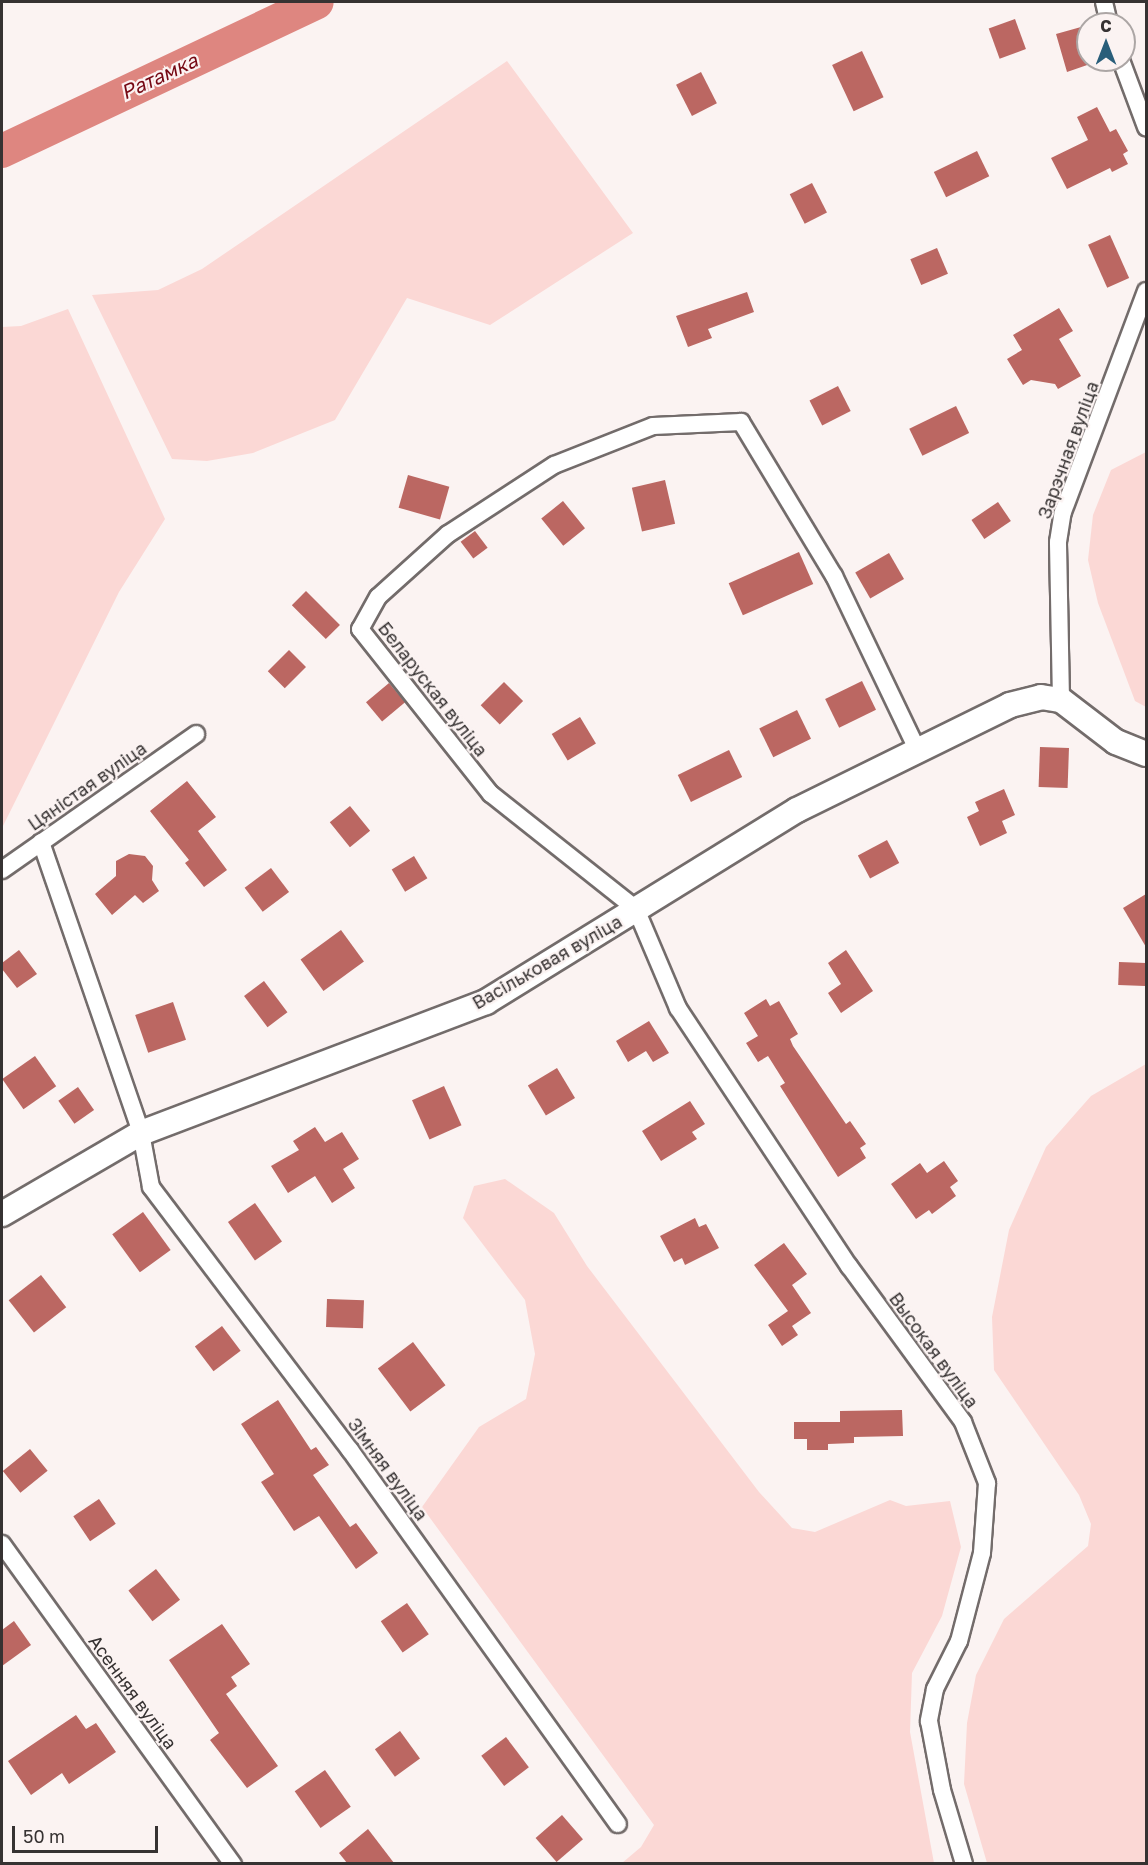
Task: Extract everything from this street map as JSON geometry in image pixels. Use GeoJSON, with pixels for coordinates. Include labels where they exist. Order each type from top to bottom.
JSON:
{"type":"FeatureCollection","features":[{"type":"Feature","properties":{"kind":"street"},"geometry":{"type":"LineString","coordinates":[[1125,72],[1146,127]]}},
{"type":"Feature","properties":{"kind":"street","name":"Зарэчная вуліца"},"geometry":{"type":"LineString","coordinates":[[1070,706],[1058,542],[1063,512],[1146,291]]}},
{"type":"Feature","properties":{"kind":"street","name":"Беларуская вуліца"},"geometry":{"type":"LineString","coordinates":[[636,909],[490,794],[360,629],[378,597],[448,534],[554,465],[653,426],[741,422],[834,576],[917,749]]}},
{"type":"Feature","properties":{"kind":"street","name":"Васільковая вуліца"},"geometry":{"type":"LineString","coordinates":[[2,1214],[141,1133],[486,1002],[797,810],[917,749],[1010,705],[1041,697],[1070,706]]}},
{"type":"Feature","properties":{"kind":"street"},"geometry":{"type":"LineString","coordinates":[[1070,706],[1116,742],[1146,754]]}},
{"type":"Feature","properties":{"kind":"street","name":"Цяністая вуліца"},"geometry":{"type":"LineString","coordinates":[[2,870],[196,734]]}},
{"type":"Feature","properties":{"kind":"street","name":"Зімняя вуліца"},"geometry":{"type":"LineString","coordinates":[[41,842],[141,1133],[151,1187],[350,1450],[618,1824]]}},
{"type":"Feature","properties":{"kind":"street","name":"Высокая вуліца"},"geometry":{"type":"LineString","coordinates":[[636,909],[678,1008],[849,1266],[963,1422],[987,1483],[982,1553],[959,1641],[935,1689],[929,1721],[942,1790],[964,1863]]}},
{"type":"Feature","properties":{"kind":"street","name":"Асенняя вуліца"},"geometry":{"type":"LineString","coordinates":[[2,1544],[233,1863]]}},
{"type":"Feature","properties":{"kind":"shaded area"},"geometry":{"type":"Polygon","coordinates":[[[507,61],[633,233],[490,325],[407,298],[335,420],[253,453],[207,461],[172,459],[92,295],[158,290],[202,269],[507,61]]]}},
{"type":"Feature","properties":{"kind":"shaded area"},"geometry":{"type":"Polygon","coordinates":[[[68,309],[165,519],[119,592],[2,828],[2,327],[21,326],[68,309]]]}},
{"type":"Feature","properties":{"kind":"shaded area"},"geometry":{"type":"Polygon","coordinates":[[[1146,452],[1146,707],[1135,701],[1098,603],[1088,560],[1093,515],[1111,470],[1146,452]]]}},
{"type":"Feature","properties":{"kind":"shaded area"},"geometry":{"type":"Polygon","coordinates":[[[1146,1064],[1146,1863],[987,1863],[964,1784],[967,1723],[976,1675],[1004,1619],[1088,1546],[1091,1524],[1079,1495],[994,1370],[992,1317],[1009,1230],[1046,1147],[1091,1096],[1146,1064]]]}},
{"type":"Feature","properties":{"kind":"shaded area"},"geometry":{"type":"Polygon","coordinates":[[[505,1179],[554,1213],[587,1266],[759,1492],[792,1528],[815,1532],[890,1500],[906,1506],[950,1501],[961,1547],[942,1616],[912,1673],[910,1732],[934,1863],[622,1863],[641,1847],[654,1825],[422,1507],[479,1427],[526,1399],[535,1354],[525,1300],[463,1218],[474,1186],[505,1179]]]}},
{"type":"Feature","properties":{"kind":"building"},"geometry":{"type":"Polygon","coordinates":[[[1015,19],[1026,49],[1000,59],[989,29],[1015,19]]]}},
{"type":"Feature","properties":{"kind":"building"},"geometry":{"type":"Polygon","coordinates":[[[1076,28],[1076,69],[1067,72],[1056,34],[1076,28]]]}},
{"type":"Feature","properties":{"kind":"building"},"geometry":{"type":"Polygon","coordinates":[[[862,51],[884,97],[854,111],[832,65],[862,51]]]}},
{"type":"Feature","properties":{"kind":"building"},"geometry":{"type":"Polygon","coordinates":[[[701,72],[717,103],[692,116],[676,85],[701,72]]]}},
{"type":"Feature","properties":{"kind":"building"},"geometry":{"type":"Polygon","coordinates":[[[1097,107],[1110,132],[1116,129],[1128,151],[1123,154],[1128,164],[1112,172],[1110,168],[1067,189],[1051,158],[1088,140],[1077,117],[1097,107]]]}},
{"type":"Feature","properties":{"kind":"building"},"geometry":{"type":"Polygon","coordinates":[[[977,151],[989,176],[946,197],[934,172],[977,151]]]}},
{"type":"Feature","properties":{"kind":"building"},"geometry":{"type":"Polygon","coordinates":[[[812,183],[827,212],[805,224],[790,194],[812,183]]]}},
{"type":"Feature","properties":{"kind":"building"},"geometry":{"type":"Polygon","coordinates":[[[1110,235],[1129,278],[1107,288],[1088,245],[1110,235]]]}},
{"type":"Feature","properties":{"kind":"building"},"geometry":{"type":"Polygon","coordinates":[[[937,248],[948,274],[921,285],[910,259],[937,248]]]}},
{"type":"Feature","properties":{"kind":"building"},"geometry":{"type":"Polygon","coordinates":[[[747,292],[754,312],[708,329],[712,338],[688,347],[676,316],[747,292]]]}},
{"type":"Feature","properties":{"kind":"building"},"geometry":{"type":"Polygon","coordinates":[[[1059,308],[1073,331],[1059,339],[1081,376],[1058,389],[1055,384],[1031,380],[1023,385],[1007,359],[1022,350],[1013,335],[1059,308]]]}},
{"type":"Feature","properties":{"kind":"building"},"geometry":{"type":"Polygon","coordinates":[[[838,386],[851,411],[822,425],[809,401],[838,386]]]}},
{"type":"Feature","properties":{"kind":"building"},"geometry":{"type":"Polygon","coordinates":[[[956,406],[969,433],[922,456],[909,429],[956,406]]]}},
{"type":"Feature","properties":{"kind":"building"},"geometry":{"type":"Polygon","coordinates":[[[408,475],[449,487],[440,520],[399,508],[408,475]]]}},
{"type":"Feature","properties":{"kind":"building"},"geometry":{"type":"Polygon","coordinates":[[[665,480],[675,524],[642,531],[632,488],[665,480]]]}},
{"type":"Feature","properties":{"kind":"building"},"geometry":{"type":"Polygon","coordinates":[[[563,501],[585,528],[563,546],[541,519],[563,501]]]}},
{"type":"Feature","properties":{"kind":"building"},"geometry":{"type":"Polygon","coordinates":[[[998,502],[1011,521],[984,539],[971,520],[998,502]]]}},
{"type":"Feature","properties":{"kind":"building"},"geometry":{"type":"Polygon","coordinates":[[[475,531],[488,548],[473,559],[461,542],[475,531]]]}},
{"type":"Feature","properties":{"kind":"building"},"geometry":{"type":"Polygon","coordinates":[[[799,552],[813,584],[743,615],[729,583],[799,552]]]}},
{"type":"Feature","properties":{"kind":"building"},"geometry":{"type":"Polygon","coordinates":[[[889,553],[904,579],[870,598],[855,572],[889,553]]]}},
{"type":"Feature","properties":{"kind":"building"},"geometry":{"type":"Polygon","coordinates":[[[306,591],[340,625],[326,639],[292,605],[306,591]]]}},
{"type":"Feature","properties":{"kind":"building"},"geometry":{"type":"Polygon","coordinates":[[[289,650],[306,667],[285,688],[268,671],[289,650]]]}},
{"type":"Feature","properties":{"kind":"building"},"geometry":{"type":"Polygon","coordinates":[[[862,681],[876,710],[839,728],[825,699],[862,681]]]}},
{"type":"Feature","properties":{"kind":"building"},"geometry":{"type":"Polygon","coordinates":[[[504,682],[523,701],[500,724],[481,705],[504,682]]]}},
{"type":"Feature","properties":{"kind":"building"},"geometry":{"type":"Polygon","coordinates":[[[389,683],[405,702],[382,721],[366,702],[389,683]]]}},
{"type":"Feature","properties":{"kind":"building"},"geometry":{"type":"Polygon","coordinates":[[[797,710],[811,739],[773,757],[759,728],[797,710]]]}},
{"type":"Feature","properties":{"kind":"building"},"geometry":{"type":"Polygon","coordinates":[[[580,717],[596,744],[568,761],[552,734],[580,717]]]}},
{"type":"Feature","properties":{"kind":"building"},"geometry":{"type":"Polygon","coordinates":[[[1040,747],[1069,748],[1068,788],[1039,787],[1040,747]]]}},
{"type":"Feature","properties":{"kind":"building"},"geometry":{"type":"Polygon","coordinates":[[[729,750],[742,777],[691,802],[678,775],[729,750]]]}},
{"type":"Feature","properties":{"kind":"building"},"geometry":{"type":"Polygon","coordinates":[[[187,781],[216,817],[198,831],[227,870],[204,887],[185,863],[189,860],[150,811],[187,781]]]}},
{"type":"Feature","properties":{"kind":"building"},"geometry":{"type":"Polygon","coordinates":[[[1004,789],[1015,815],[1002,821],[1007,833],[980,846],[967,817],[979,811],[975,802],[1004,789]]]}},
{"type":"Feature","properties":{"kind":"building"},"geometry":{"type":"Polygon","coordinates":[[[350,806],[370,831],[350,847],[330,822],[350,806]]]}},
{"type":"Feature","properties":{"kind":"building"},"geometry":{"type":"Polygon","coordinates":[[[887,840],[899,863],[870,878],[858,855],[887,840]]]}},
{"type":"Feature","properties":{"kind":"building"},"geometry":{"type":"Polygon","coordinates":[[[129,854],[145,856],[153,866],[152,880],[159,891],[143,903],[135,895],[112,915],[95,894],[116,876],[116,861],[129,854]]]}},
{"type":"Feature","properties":{"kind":"building"},"geometry":{"type":"Polygon","coordinates":[[[414,856],[427,878],[405,892],[392,869],[414,856]]]}},
{"type":"Feature","properties":{"kind":"building"},"geometry":{"type":"Polygon","coordinates":[[[271,868],[289,892],[263,912],[245,888],[271,868]]]}},
{"type":"Feature","properties":{"kind":"building"},"geometry":{"type":"Polygon","coordinates":[[[1146,894],[1146,947],[1123,908],[1146,894]]]}},
{"type":"Feature","properties":{"kind":"building"},"geometry":{"type":"Polygon","coordinates":[[[341,930],[364,962],[323,991],[301,959],[341,930]]]}},
{"type":"Feature","properties":{"kind":"building"},"geometry":{"type":"Polygon","coordinates":[[[19,950],[37,974],[17,988],[2,969],[2,963],[19,950]]]}},
{"type":"Feature","properties":{"kind":"building"},"geometry":{"type":"Polygon","coordinates":[[[846,950],[873,991],[841,1013],[828,993],[841,984],[828,963],[846,950]]]}},
{"type":"Feature","properties":{"kind":"building"},"geometry":{"type":"Polygon","coordinates":[[[1119,962],[1146,963],[1145,986],[1118,985],[1119,962]]]}},
{"type":"Feature","properties":{"kind":"building"},"geometry":{"type":"Polygon","coordinates":[[[264,981],[287,1012],[268,1027],[244,996],[264,981]]]}},
{"type":"Feature","properties":{"kind":"building"},"geometry":{"type":"Polygon","coordinates":[[[766,999],[770,1006],[779,1001],[798,1034],[790,1039],[793,1046],[846,1124],[850,1121],[866,1144],[860,1148],[866,1158],[838,1177],[780,1086],[785,1083],[768,1056],[758,1062],[746,1043],[758,1036],[744,1013],[766,999]]]}},
{"type":"Feature","properties":{"kind":"building"},"geometry":{"type":"Polygon","coordinates":[[[173,1002],[186,1040],[148,1053],[135,1015],[173,1002]]]}},
{"type":"Feature","properties":{"kind":"building"},"geometry":{"type":"Polygon","coordinates":[[[649,1021],[669,1053],[653,1062],[646,1051],[628,1062],[616,1041],[649,1021]]]}},
{"type":"Feature","properties":{"kind":"building"},"geometry":{"type":"Polygon","coordinates":[[[35,1056],[56,1086],[23,1109],[2,1079],[35,1056]]]}},
{"type":"Feature","properties":{"kind":"building"},"geometry":{"type":"Polygon","coordinates":[[[557,1068],[575,1098],[546,1116],[528,1086],[557,1068]]]}},
{"type":"Feature","properties":{"kind":"building"},"geometry":{"type":"Polygon","coordinates":[[[444,1086],[461,1125],[430,1140],[412,1100],[444,1086]]]}},
{"type":"Feature","properties":{"kind":"building"},"geometry":{"type":"Polygon","coordinates":[[[78,1087],[94,1110],[74,1124],[58,1101],[78,1087]]]}},
{"type":"Feature","properties":{"kind":"building"},"geometry":{"type":"Polygon","coordinates":[[[690,1101],[705,1124],[692,1132],[697,1139],[661,1161],[642,1131],[690,1101]]]}},
{"type":"Feature","properties":{"kind":"building"},"geometry":{"type":"Polygon","coordinates":[[[315,1127],[325,1142],[342,1132],[359,1159],[343,1169],[355,1188],[332,1203],[315,1176],[288,1193],[271,1166],[299,1150],[293,1141],[315,1127]]]}},
{"type":"Feature","properties":{"kind":"building"},"geometry":{"type":"Polygon","coordinates":[[[944,1161],[958,1181],[950,1187],[956,1196],[932,1214],[929,1210],[916,1219],[891,1184],[920,1163],[927,1173],[944,1161]]]}},
{"type":"Feature","properties":{"kind":"building"},"geometry":{"type":"Polygon","coordinates":[[[255,1203],[282,1242],[255,1260],[228,1222],[255,1203]]]}},
{"type":"Feature","properties":{"kind":"building"},"geometry":{"type":"Polygon","coordinates":[[[143,1212],[171,1250],[140,1272],[112,1234],[143,1212]]]}},
{"type":"Feature","properties":{"kind":"building"},"geometry":{"type":"Polygon","coordinates":[[[695,1218],[699,1227],[706,1224],[719,1248],[685,1265],[682,1258],[674,1262],[660,1236],[695,1218]]]}},
{"type":"Feature","properties":{"kind":"building"},"geometry":{"type":"Polygon","coordinates":[[[784,1243],[807,1274],[792,1285],[811,1313],[792,1326],[798,1335],[782,1346],[768,1325],[788,1311],[754,1265],[784,1243]]]}},
{"type":"Feature","properties":{"kind":"building"},"geometry":{"type":"Polygon","coordinates":[[[41,1275],[66,1307],[34,1333],[9,1300],[41,1275]]]}},
{"type":"Feature","properties":{"kind":"building"},"geometry":{"type":"Polygon","coordinates":[[[327,1299],[364,1300],[363,1328],[326,1327],[327,1299]]]}},
{"type":"Feature","properties":{"kind":"building"},"geometry":{"type":"Polygon","coordinates":[[[222,1326],[241,1351],[214,1371],[195,1346],[222,1326]]]}},
{"type":"Feature","properties":{"kind":"building"},"geometry":{"type":"Polygon","coordinates":[[[413,1342],[445,1385],[410,1412],[378,1368],[413,1342]]]}},
{"type":"Feature","properties":{"kind":"building"},"geometry":{"type":"Polygon","coordinates":[[[278,1400],[311,1450],[316,1447],[329,1465],[313,1475],[350,1527],[356,1523],[378,1553],[356,1569],[319,1516],[294,1531],[261,1482],[274,1474],[241,1424],[278,1400]]]}},
{"type":"Feature","properties":{"kind":"building"},"geometry":{"type":"Polygon","coordinates":[[[902,1410],[903,1436],[854,1437],[854,1443],[828,1444],[828,1450],[807,1450],[807,1439],[794,1439],[794,1422],[840,1422],[840,1411],[902,1410]]]}},
{"type":"Feature","properties":{"kind":"building"},"geometry":{"type":"Polygon","coordinates":[[[30,1449],[48,1471],[20,1493],[3,1471],[30,1449]]]}},
{"type":"Feature","properties":{"kind":"building"},"geometry":{"type":"Polygon","coordinates":[[[99,1499],[116,1524],[90,1541],[73,1516],[99,1499]]]}},
{"type":"Feature","properties":{"kind":"building"},"geometry":{"type":"Polygon","coordinates":[[[156,1569],[180,1600],[152,1621],[128,1591],[156,1569]]]}},
{"type":"Feature","properties":{"kind":"building"},"geometry":{"type":"Polygon","coordinates":[[[407,1603],[429,1634],[403,1652],[381,1621],[407,1603]]]}},
{"type":"Feature","properties":{"kind":"building"},"geometry":{"type":"Polygon","coordinates":[[[14,1621],[31,1645],[2,1666],[2,1630],[14,1621]]]}},
{"type":"Feature","properties":{"kind":"building"},"geometry":{"type":"Polygon","coordinates":[[[222,1624],[250,1664],[231,1677],[237,1686],[226,1694],[278,1766],[247,1788],[210,1740],[219,1733],[169,1660],[222,1624]]]}},
{"type":"Feature","properties":{"kind":"building"},"geometry":{"type":"Polygon","coordinates":[[[76,1715],[86,1729],[96,1723],[116,1752],[69,1784],[62,1773],[31,1795],[8,1761],[76,1715]]]}},
{"type":"Feature","properties":{"kind":"building"},"geometry":{"type":"Polygon","coordinates":[[[400,1731],[420,1759],[395,1777],[375,1749],[400,1731]]]}},
{"type":"Feature","properties":{"kind":"building"},"geometry":{"type":"Polygon","coordinates":[[[506,1737],[529,1767],[504,1786],[481,1756],[506,1737]]]}},
{"type":"Feature","properties":{"kind":"building"},"geometry":{"type":"Polygon","coordinates":[[[325,1770],[351,1807],[321,1828],[295,1791],[325,1770]]]}},
{"type":"Feature","properties":{"kind":"building"},"geometry":{"type":"Polygon","coordinates":[[[562,1815],[583,1839],[557,1862],[536,1838],[562,1815]]]}},
{"type":"Feature","properties":{"kind":"building"},"geometry":{"type":"Polygon","coordinates":[[[368,1829],[394,1863],[347,1863],[339,1853],[368,1829]]]}},
{"type":"Feature","properties":{"kind":"waterway","name":"Ратамка"},"geometry":{"type":"LineString","coordinates":[[2,151],[317,2]]}}]}
